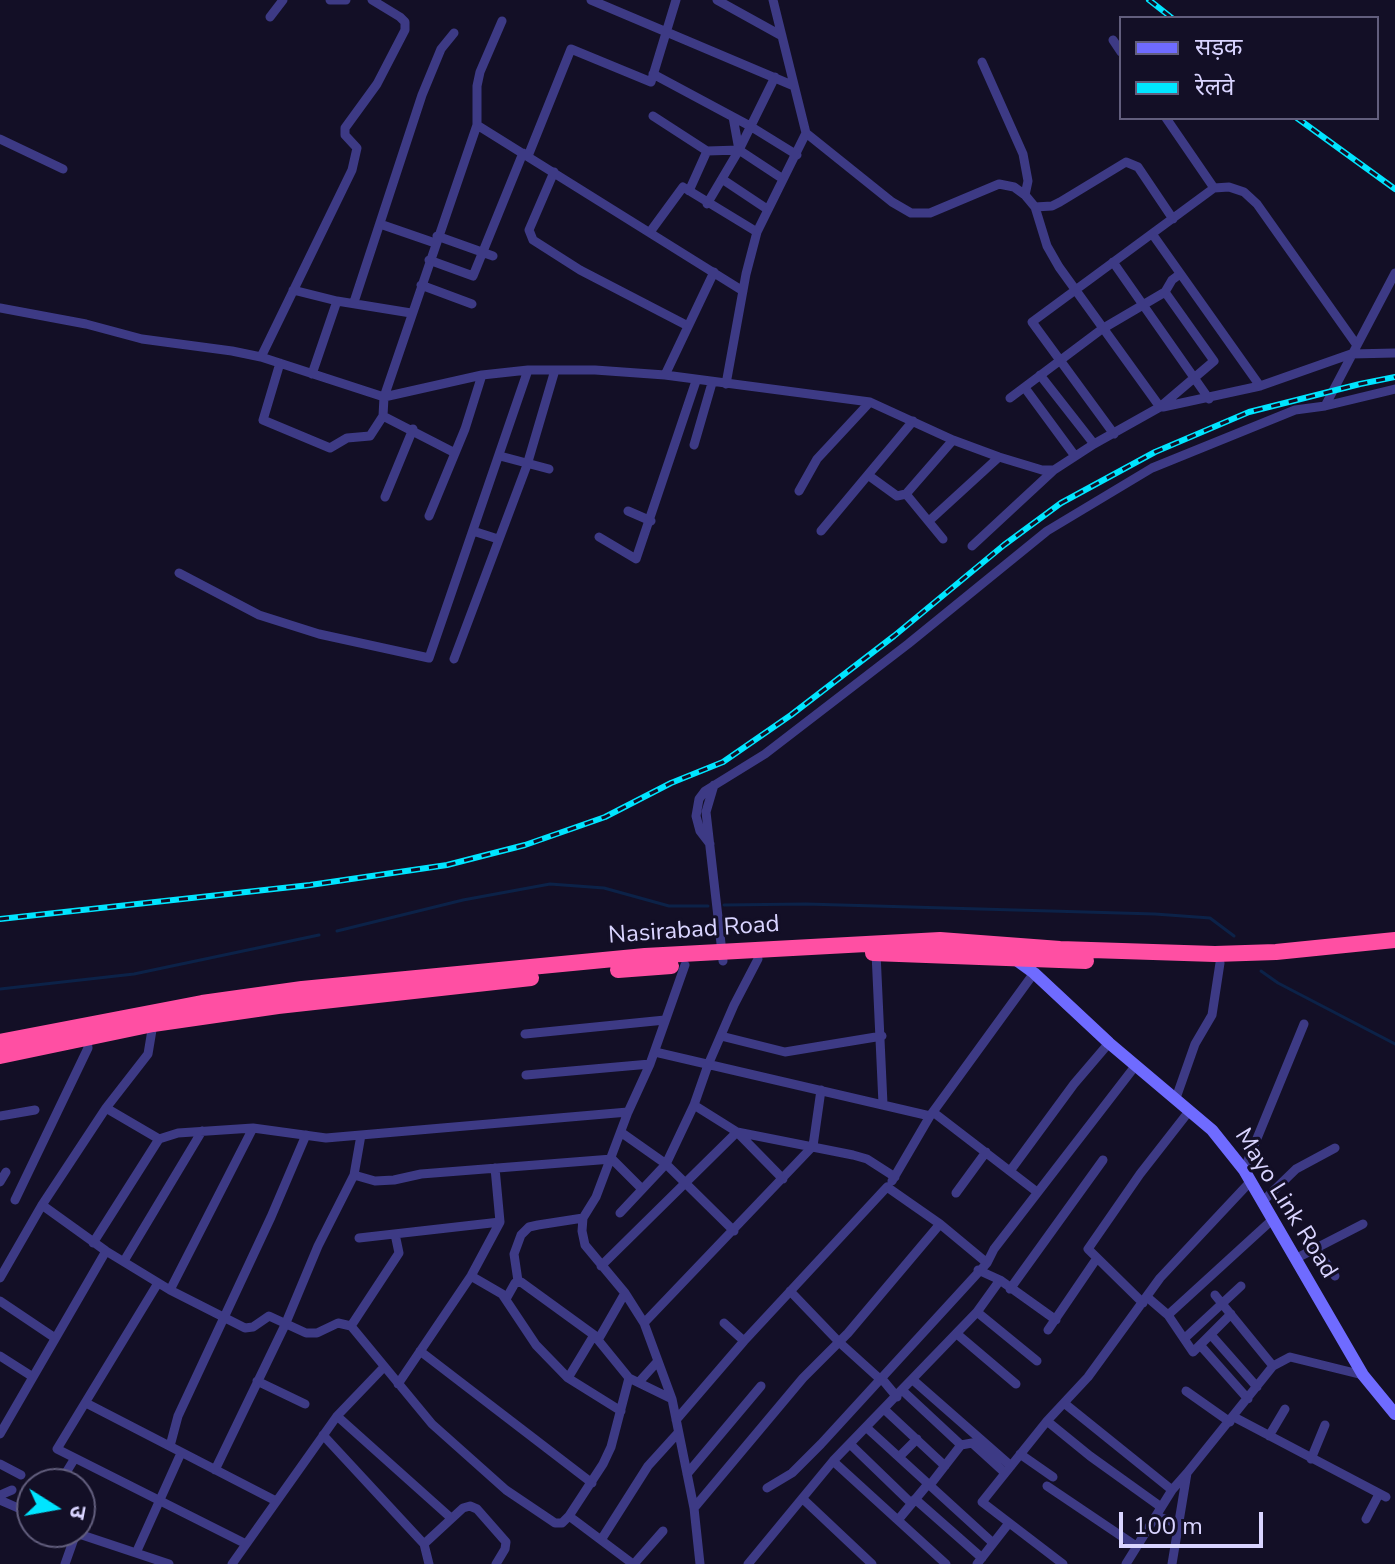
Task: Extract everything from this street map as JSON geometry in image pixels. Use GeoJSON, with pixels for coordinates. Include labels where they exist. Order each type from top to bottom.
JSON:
{"type":"FeatureCollection","features":[{"type":"Feature","properties":{"kind":"highway","name":"Nasirabad Road"},"geometry":{"type":"LineString","coordinates":[[0,1056],[153,1024],[278,1006],[547,976],[685,965],[723,957],[895,942],[940,940],[1062,960],[1220,963],[1395,950]]}},
{"type":"Feature","properties":{"kind":"highway","name":"Nasirabad Road"},"geometry":{"type":"LineString","coordinates":[[0,1042],[202,1003],[302,989],[645,956],[758,959],[1007,951],[1215,954],[1276,952],[1395,940]]}},
{"type":"Feature","properties":{"kind":"street"},"geometry":{"type":"LineString","coordinates":[[270,17],[283,0]]}},
{"type":"Feature","properties":{"kind":"street"},"geometry":{"type":"LineString","coordinates":[[330,0],[346,0]]}},
{"type":"Feature","properties":{"kind":"street"},"geometry":{"type":"LineString","coordinates":[[261,357],[356,157],[357,148],[345,135],[345,128],[377,84],[405,30],[405,22],[400,17],[372,0]]}},
{"type":"Feature","properties":{"kind":"street"},"geometry":{"type":"LineString","coordinates":[[591,0],[794,86]]}},
{"type":"Feature","properties":{"kind":"street"},"geometry":{"type":"LineString","coordinates":[[429,260],[473,276],[488,254],[571,49],[651,82],[676,0]]}},
{"type":"Feature","properties":{"kind":"street"},"geometry":{"type":"LineString","coordinates":[[717,0],[782,36]]}},
{"type":"Feature","properties":{"kind":"street"},"geometry":{"type":"LineString","coordinates":[[726,384],[757,232],[806,133],[773,0]]}},
{"type":"Feature","properties":{"kind":"street"},"geometry":{"type":"LineString","coordinates":[[280,363],[263,420],[330,448],[347,438],[370,436],[383,416],[384,397],[411,313],[477,125],[480,72],[502,21]]}},
{"type":"Feature","properties":{"kind":"street"},"geometry":{"type":"LineString","coordinates":[[354,302],[422,95],[441,49],[454,33]]}},
{"type":"Feature","properties":{"kind":"street"},"geometry":{"type":"LineString","coordinates":[[1113,40],[1119,49]]}},
{"type":"Feature","properties":{"kind":"street"},"geometry":{"type":"LineString","coordinates":[[982,62],[1023,154],[1028,181],[1025,195]]}},
{"type":"Feature","properties":{"kind":"street"},"geometry":{"type":"LineString","coordinates":[[653,74],[797,155]]}},
{"type":"Feature","properties":{"kind":"street"},"geometry":{"type":"LineString","coordinates":[[707,204],[739,150],[775,77]]}},
{"type":"Feature","properties":{"kind":"street"},"geometry":{"type":"LineString","coordinates":[[653,116],[707,151],[739,150],[783,179]]}},
{"type":"Feature","properties":{"kind":"street"},"geometry":{"type":"LineString","coordinates":[[733,117],[739,150]]}},
{"type":"Feature","properties":{"kind":"street"},"geometry":{"type":"LineString","coordinates":[[1167,120],[1214,188]]}},
{"type":"Feature","properties":{"kind":"street"},"geometry":{"type":"LineString","coordinates":[[477,125],[743,291]]}},
{"type":"Feature","properties":{"kind":"street"},"geometry":{"type":"LineString","coordinates":[[806,133],[892,202],[911,213],[930,213],[999,184],[1014,187],[1025,195],[1035,207],[1047,246],[1073,289],[1160,407]]}},
{"type":"Feature","properties":{"kind":"street"},"geometry":{"type":"LineString","coordinates":[[0,139],[63,169]]}},
{"type":"Feature","properties":{"kind":"street"},"geometry":{"type":"LineString","coordinates":[[689,191],[707,151]]}},
{"type":"Feature","properties":{"kind":"street"},"geometry":{"type":"LineString","coordinates":[[1035,207],[1052,206],[1126,162],[1138,167],[1173,219]]}},
{"type":"Feature","properties":{"kind":"street"},"geometry":{"type":"LineString","coordinates":[[554,172],[529,230],[533,240],[580,270],[688,326]]}},
{"type":"Feature","properties":{"kind":"street"},"geometry":{"type":"LineString","coordinates":[[722,179],[767,209]]}},
{"type":"Feature","properties":{"kind":"street"},"geometry":{"type":"LineString","coordinates":[[650,232],[683,187],[757,232]]}},
{"type":"Feature","properties":{"kind":"street"},"geometry":{"type":"LineString","coordinates":[[1114,434],[1032,322],[1214,188],[1229,187],[1244,192],[1257,204],[1356,344]]}},
{"type":"Feature","properties":{"kind":"street"},"geometry":{"type":"LineString","coordinates":[[380,224],[488,254]]}},
{"type":"Feature","properties":{"kind":"street"},"geometry":{"type":"LineString","coordinates":[[1153,235],[1260,386]]}},
{"type":"Feature","properties":{"kind":"street"},"geometry":{"type":"LineString","coordinates":[[1113,262],[1209,399]]}},
{"type":"Feature","properties":{"kind":"street"},"geometry":{"type":"LineString","coordinates":[[665,375],[714,272]]}},
{"type":"Feature","properties":{"kind":"street"},"geometry":{"type":"LineString","coordinates":[[1325,406],[1395,273]]}},
{"type":"Feature","properties":{"kind":"street"},"geometry":{"type":"LineString","coordinates":[[1010,398],[1102,329],[1165,292],[1180,274]]}},
{"type":"Feature","properties":{"kind":"street"},"geometry":{"type":"LineString","coordinates":[[421,285],[472,304]]}},
{"type":"Feature","properties":{"kind":"street"},"geometry":{"type":"LineString","coordinates":[[293,290],[411,313]]}},
{"type":"Feature","properties":{"kind":"street"},"geometry":{"type":"LineString","coordinates":[[972,546],[1054,470],[1160,407],[1214,361],[1165,292]]}},
{"type":"Feature","properties":{"kind":"street"},"geometry":{"type":"LineString","coordinates":[[312,374],[337,301]]}},
{"type":"Feature","properties":{"kind":"street"},"geometry":{"type":"LineString","coordinates":[[0,308],[86,324],[142,339],[261,357],[384,397],[482,375],[555,370],[665,375],[870,402],[953,440],[1042,470],[1054,470]]}},
{"type":"Feature","properties":{"kind":"street"},"geometry":{"type":"LineString","coordinates":[[1160,407],[1260,386],[1351,354],[1395,353]]}},
{"type":"Feature","properties":{"kind":"street"},"geometry":{"type":"LineString","coordinates":[[179,573],[259,615],[319,634],[429,658],[528,370]]}},
{"type":"Feature","properties":{"kind":"street"},"geometry":{"type":"LineString","coordinates":[[454,659],[527,465],[555,370]]}},
{"type":"Feature","properties":{"kind":"street"},"geometry":{"type":"LineString","coordinates":[[429,516],[482,375]]}},
{"type":"Feature","properties":{"kind":"street"},"geometry":{"type":"LineString","coordinates":[[1040,375],[1094,444]]}},
{"type":"Feature","properties":{"kind":"street"},"geometry":{"type":"LineString","coordinates":[[599,537],[636,559],[696,381]]}},
{"type":"Feature","properties":{"kind":"street"},"geometry":{"type":"LineString","coordinates":[[694,445],[712,383]]}},
{"type":"Feature","properties":{"kind":"street"},"geometry":{"type":"LineString","coordinates":[[1025,388],[1075,456]]}},
{"type":"Feature","properties":{"kind":"street"},"geometry":{"type":"LineString","coordinates":[[723,957],[710,844],[697,823],[696,807],[705,791],[765,754],[908,644],[1047,531],[1152,468],[1295,410],[1395,389]]}},
{"type":"Feature","properties":{"kind":"street"},"geometry":{"type":"LineString","coordinates":[[799,491],[817,459],[870,402]]}},
{"type":"Feature","properties":{"kind":"street"},"geometry":{"type":"LineString","coordinates":[[383,416],[455,453]]}},
{"type":"Feature","properties":{"kind":"street"},"geometry":{"type":"LineString","coordinates":[[821,531],[913,421]]}},
{"type":"Feature","properties":{"kind":"street"},"geometry":{"type":"LineString","coordinates":[[385,497],[413,429]]}},
{"type":"Feature","properties":{"kind":"street"},"geometry":{"type":"LineString","coordinates":[[868,475],[897,496],[906,494],[953,440]]}},
{"type":"Feature","properties":{"kind":"street"},"geometry":{"type":"LineString","coordinates":[[500,456],[549,469]]}},
{"type":"Feature","properties":{"kind":"street"},"geometry":{"type":"LineString","coordinates":[[929,521],[999,457]]}},
{"type":"Feature","properties":{"kind":"street"},"geometry":{"type":"LineString","coordinates":[[906,494],[943,539]]}},
{"type":"Feature","properties":{"kind":"street"},"geometry":{"type":"LineString","coordinates":[[628,511],[651,521]]}},
{"type":"Feature","properties":{"kind":"street"},"geometry":{"type":"LineString","coordinates":[[473,531],[498,539]]}},
{"type":"Feature","properties":{"kind":"street","name":"Mayo Link Road"},"geometry":{"type":"LineString","coordinates":[[1007,951],[1212,1130],[1247,1176],[1363,1375],[1395,1414]]}},
{"type":"Feature","properties":{"kind":"street"},"geometry":{"type":"LineString","coordinates":[[876,953],[883,1104]]}},
{"type":"Feature","properties":{"kind":"street"},"geometry":{"type":"LineString","coordinates":[[620,1213],[666,1164],[758,959]]}},
{"type":"Feature","properties":{"kind":"street"},"geometry":{"type":"LineString","coordinates":[[1176,1098],[1195,1044],[1212,1015],[1220,963]]}},
{"type":"Feature","properties":{"kind":"street"},"geometry":{"type":"LineString","coordinates":[[685,965],[655,1052],[628,1112],[612,1159],[583,1218],[582,1231],[585,1245],[625,1293],[644,1323],[672,1399],[694,1508],[701,1564]]}},
{"type":"Feature","properties":{"kind":"street"},"geometry":{"type":"LineString","coordinates":[[676,1420],[744,1341],[887,1187],[932,1114],[1034,973]]}},
{"type":"Feature","properties":{"kind":"street"},"geometry":{"type":"LineString","coordinates":[[525,1034],[665,1020]]}},
{"type":"Feature","properties":{"kind":"street"},"geometry":{"type":"LineString","coordinates":[[0,1278],[42,1205],[106,1108],[148,1054],[153,1024]]}},
{"type":"Feature","properties":{"kind":"street"},"geometry":{"type":"LineString","coordinates":[[1063,1564],[982,1502],[1047,1421],[1088,1377],[1160,1278],[1247,1176],[1304,1024]]}},
{"type":"Feature","properties":{"kind":"street"},"geometry":{"type":"LineString","coordinates":[[721,1036],[785,1052],[882,1036]]}},
{"type":"Feature","properties":{"kind":"street"},"geometry":{"type":"LineString","coordinates":[[15,1200],[88,1048],[87,1039]]}},
{"type":"Feature","properties":{"kind":"street"},"geometry":{"type":"LineString","coordinates":[[1010,1171],[1074,1084],[1109,1043]]}},
{"type":"Feature","properties":{"kind":"street"},"geometry":{"type":"LineString","coordinates":[[655,1052],[932,1114],[1037,1192]]}},
{"type":"Feature","properties":{"kind":"street"},"geometry":{"type":"LineString","coordinates":[[526,1075],[650,1064]]}},
{"type":"Feature","properties":{"kind":"street"},"geometry":{"type":"LineString","coordinates":[[767,1488],[792,1473],[987,1263],[994,1249],[1136,1065]]}},
{"type":"Feature","properties":{"kind":"street"},"geometry":{"type":"LineString","coordinates":[[644,1323],[813,1146],[821,1090]]}},
{"type":"Feature","properties":{"kind":"street"},"geometry":{"type":"LineString","coordinates":[[694,1105],[737,1132],[783,1179]]}},
{"type":"Feature","properties":{"kind":"street"},"geometry":{"type":"LineString","coordinates":[[106,1108],[159,1139]]}},
{"type":"Feature","properties":{"kind":"street"},"geometry":{"type":"LineString","coordinates":[[0,1116],[35,1110]]}},
{"type":"Feature","properties":{"kind":"street"},"geometry":{"type":"LineString","coordinates":[[1190,1110],[1140,1174],[1088,1249],[1145,1300],[1168,1315],[1193,1352],[1231,1314]]}},
{"type":"Feature","properties":{"kind":"street"},"geometry":{"type":"LineString","coordinates":[[93,1243],[159,1139],[168,1134],[253,1128],[326,1138],[628,1112]]}},
{"type":"Feature","properties":{"kind":"street"},"geometry":{"type":"LineString","coordinates":[[170,1290],[253,1128]]}},
{"type":"Feature","properties":{"kind":"street"},"geometry":{"type":"LineString","coordinates":[[124,1261],[202,1131]]}},
{"type":"Feature","properties":{"kind":"street"},"geometry":{"type":"LineString","coordinates":[[737,1132],[867,1159],[895,1177]]}},
{"type":"Feature","properties":{"kind":"street"},"geometry":{"type":"LineString","coordinates":[[601,1266],[737,1132]]}},
{"type":"Feature","properties":{"kind":"street"},"geometry":{"type":"LineString","coordinates":[[622,1133],[666,1164],[734,1231]]}},
{"type":"Feature","properties":{"kind":"street"},"geometry":{"type":"LineString","coordinates":[[170,1446],[178,1416],[306,1135]]}},
{"type":"Feature","properties":{"kind":"street"},"geometry":{"type":"LineString","coordinates":[[215,1470],[354,1175],[361,1135]]}},
{"type":"Feature","properties":{"kind":"street"},"geometry":{"type":"LineString","coordinates":[[1262,1202],[1296,1169],[1335,1148]]}},
{"type":"Feature","properties":{"kind":"street"},"geometry":{"type":"LineString","coordinates":[[956,1193],[986,1152]]}},
{"type":"Feature","properties":{"kind":"street"},"geometry":{"type":"LineString","coordinates":[[354,1175],[375,1181],[421,1174],[612,1159],[642,1189]]}},
{"type":"Feature","properties":{"kind":"street"},"geometry":{"type":"LineString","coordinates":[[1010,1289],[1103,1160]]}},
{"type":"Feature","properties":{"kind":"street"},"geometry":{"type":"LineString","coordinates":[[398,1384],[471,1276],[500,1222],[495,1168]]}},
{"type":"Feature","properties":{"kind":"street"},"geometry":{"type":"LineString","coordinates":[[0,1182],[6,1172]]}},
{"type":"Feature","properties":{"kind":"street"},"geometry":{"type":"LineString","coordinates":[[887,1187],[940,1224],[987,1263]]}},
{"type":"Feature","properties":{"kind":"street"},"geometry":{"type":"LineString","coordinates":[[42,1205],[93,1243],[158,1283],[245,1328],[253,1327],[269,1316],[306,1333],[317,1333],[338,1323],[351,1326],[432,1424],[506,1490],[555,1523],[562,1523],[569,1516],[592,1483],[611,1447],[634,1380],[658,1361]]}},
{"type":"Feature","properties":{"kind":"street"},"geometry":{"type":"LineString","coordinates":[[506,1299],[518,1281],[514,1254],[521,1235],[529,1227],[583,1218]]}},
{"type":"Feature","properties":{"kind":"street"},"geometry":{"type":"LineString","coordinates":[[1168,1315],[1272,1220]]}},
{"type":"Feature","properties":{"kind":"street"},"geometry":{"type":"LineString","coordinates":[[359,1238],[500,1222]]}},
{"type":"Feature","properties":{"kind":"street"},"geometry":{"type":"LineString","coordinates":[[694,1508],[803,1378],[839,1342],[940,1224]]}},
{"type":"Feature","properties":{"kind":"street"},"geometry":{"type":"LineString","coordinates":[[1295,1259],[1363,1224]]}},
{"type":"Feature","properties":{"kind":"street"},"geometry":{"type":"LineString","coordinates":[[351,1326],[399,1253],[395,1234]]}},
{"type":"Feature","properties":{"kind":"street"},"geometry":{"type":"LineString","coordinates":[[1316,1248],[1335,1276]]}},
{"type":"Feature","properties":{"kind":"street"},"geometry":{"type":"LineString","coordinates":[[0,1434],[106,1251]]}},
{"type":"Feature","properties":{"kind":"street"},"geometry":{"type":"LineString","coordinates":[[1048,1330],[1097,1258]]}},
{"type":"Feature","properties":{"kind":"street"},"geometry":{"type":"LineString","coordinates":[[978,1270],[1000,1280],[1056,1320]]}},
{"type":"Feature","properties":{"kind":"street"},"geometry":{"type":"LineString","coordinates":[[471,1276],[496,1289],[506,1299],[536,1345],[568,1378],[621,1411]]}},
{"type":"Feature","properties":{"kind":"street"},"geometry":{"type":"LineString","coordinates":[[748,1564],[833,1461],[957,1334],[1000,1280]]}},
{"type":"Feature","properties":{"kind":"street"},"geometry":{"type":"LineString","coordinates":[[518,1281],[596,1338],[634,1380],[672,1399]]}},
{"type":"Feature","properties":{"kind":"street"},"geometry":{"type":"LineString","coordinates":[[158,1283],[57,1449],[246,1544]]}},
{"type":"Feature","properties":{"kind":"street"},"geometry":{"type":"LineString","coordinates":[[1185,1338],[1241,1286]]}},
{"type":"Feature","properties":{"kind":"street"},"geometry":{"type":"LineString","coordinates":[[790,1291],[839,1342],[961,1445]]}},
{"type":"Feature","properties":{"kind":"street"},"geometry":{"type":"LineString","coordinates":[[568,1378],[625,1293]]}},
{"type":"Feature","properties":{"kind":"street"},"geometry":{"type":"LineString","coordinates":[[1215,1295],[1273,1366]]}},
{"type":"Feature","properties":{"kind":"street"},"geometry":{"type":"LineString","coordinates":[[0,1301],[55,1338]]}},
{"type":"Feature","properties":{"kind":"street"},"geometry":{"type":"LineString","coordinates":[[977,1312],[1037,1361]]}},
{"type":"Feature","properties":{"kind":"street"},"geometry":{"type":"LineString","coordinates":[[724,1323],[744,1341]]}},
{"type":"Feature","properties":{"kind":"street"},"geometry":{"type":"LineString","coordinates":[[957,1334],[1016,1384]]}},
{"type":"Feature","properties":{"kind":"street"},"geometry":{"type":"LineString","coordinates":[[1212,1336],[1257,1387]]}},
{"type":"Feature","properties":{"kind":"street"},"geometry":{"type":"LineString","coordinates":[[1200,1345],[1248,1399]]}},
{"type":"Feature","properties":{"kind":"street"},"geometry":{"type":"LineString","coordinates":[[420,1351],[592,1483]]}},
{"type":"Feature","properties":{"kind":"street"},"geometry":{"type":"LineString","coordinates":[[0,1356],[33,1377]]}},
{"type":"Feature","properties":{"kind":"street"},"geometry":{"type":"LineString","coordinates":[[1126,1564],[1172,1490],[1273,1366],[1290,1357],[1363,1375]]}},
{"type":"Feature","properties":{"kind":"street"},"geometry":{"type":"LineString","coordinates":[[232,1564],[337,1416],[384,1367]]}},
{"type":"Feature","properties":{"kind":"street"},"geometry":{"type":"LineString","coordinates":[[913,1380],[1008,1469]]}},
{"type":"Feature","properties":{"kind":"street"},"geometry":{"type":"LineString","coordinates":[[257,1381],[305,1404]]}},
{"type":"Feature","properties":{"kind":"street"},"geometry":{"type":"LineString","coordinates":[[687,1474],[761,1386]]}},
{"type":"Feature","properties":{"kind":"street"},"geometry":{"type":"LineString","coordinates":[[1186,1391],[1232,1420],[1382,1495],[1366,1519]]}},
{"type":"Feature","properties":{"kind":"street"},"geometry":{"type":"LineString","coordinates":[[86,1403],[276,1501]]}},
{"type":"Feature","properties":{"kind":"street"},"geometry":{"type":"LineString","coordinates":[[1064,1403],[1172,1490]]}},
{"type":"Feature","properties":{"kind":"street"},"geometry":{"type":"LineString","coordinates":[[1269,1436],[1285,1409]]}},
{"type":"Feature","properties":{"kind":"street"},"geometry":{"type":"LineString","coordinates":[[885,1410],[945,1466]]}},
{"type":"Feature","properties":{"kind":"street"},"geometry":{"type":"LineString","coordinates":[[0,1412],[10,1418]]}},
{"type":"Feature","properties":{"kind":"street"},"geometry":{"type":"LineString","coordinates":[[337,1416],[451,1518]]}},
{"type":"Feature","properties":{"kind":"street"},"geometry":{"type":"LineString","coordinates":[[1047,1421],[1179,1524]]}},
{"type":"Feature","properties":{"kind":"street"},"geometry":{"type":"LineString","coordinates":[[1311,1459],[1325,1425]]}},
{"type":"Feature","properties":{"kind":"street"},"geometry":{"type":"LineString","coordinates":[[867,1428],[993,1543]]}},
{"type":"Feature","properties":{"kind":"street"},"geometry":{"type":"LineString","coordinates":[[601,1540],[648,1466],[677,1434]]}},
{"type":"Feature","properties":{"kind":"street"},"geometry":{"type":"LineString","coordinates":[[323,1435],[424,1544],[429,1564]]}},
{"type":"Feature","properties":{"kind":"street"},"geometry":{"type":"LineString","coordinates":[[899,1457],[917,1439]]}},
{"type":"Feature","properties":{"kind":"street"},"geometry":{"type":"LineString","coordinates":[[898,1520],[961,1445],[972,1443],[1008,1469]]}},
{"type":"Feature","properties":{"kind":"street"},"geometry":{"type":"LineString","coordinates":[[850,1444],[980,1562],[1009,1523]]}},
{"type":"Feature","properties":{"kind":"street"},"geometry":{"type":"LineString","coordinates":[[136,1553],[181,1453]]}},
{"type":"Feature","properties":{"kind":"street"},"geometry":{"type":"LineString","coordinates":[[1020,1454],[1050,1482],[1136,1546]]}},
{"type":"Feature","properties":{"kind":"street"},"geometry":{"type":"LineString","coordinates":[[69,1468],[75,1458]]}},
{"type":"Feature","properties":{"kind":"street"},"geometry":{"type":"LineString","coordinates":[[833,1461],[946,1564]]}},
{"type":"Feature","properties":{"kind":"street"},"geometry":{"type":"LineString","coordinates":[[1172,1564],[1187,1473]]}},
{"type":"Feature","properties":{"kind":"street"},"geometry":{"type":"LineString","coordinates":[[0,1498],[12,1490]]}},
{"type":"Feature","properties":{"kind":"street"},"geometry":{"type":"LineString","coordinates":[[803,1499],[872,1564]]}},
{"type":"Feature","properties":{"kind":"street"},"geometry":{"type":"LineString","coordinates":[[424,1544],[463,1508],[470,1506],[477,1509],[506,1542],[496,1564]]}},
{"type":"Feature","properties":{"kind":"street"},"geometry":{"type":"LineString","coordinates":[[569,1516],[633,1564],[663,1531]]}},
{"type":"Feature","properties":{"kind":"street"},"geometry":{"type":"LineString","coordinates":[[96,1539],[169,1564]]}},
{"type":"Feature","properties":{"kind":"waterway"},"geometry":{"type":"LineString","coordinates":[[337,931],[463,900],[550,884],[604,888],[669,906],[708,906]]}},
{"type":"Feature","properties":{"kind":"waterway"},"geometry":{"type":"LineString","coordinates":[[724,905],[806,904],[1155,914],[1210,918],[1234,936]]}},
{"type":"Feature","properties":{"kind":"waterway"},"geometry":{"type":"LineString","coordinates":[[0,989],[134,974],[319,935]]}},
{"type":"Feature","properties":{"kind":"waterway"},"geometry":{"type":"LineString","coordinates":[[1261,971],[1278,983],[1395,1044]]}},
{"type":"Feature","properties":{"kind":"railway"},"geometry":{"type":"LineString","coordinates":[[1149,0],[1169,16]]}},
{"type":"Feature","properties":{"kind":"railway"},"geometry":{"type":"LineString","coordinates":[[1300,120],[1395,189]]}},
{"type":"Feature","properties":{"kind":"railway"},"geometry":{"type":"LineString","coordinates":[[0,919],[310,885],[447,865],[525,845],[605,817],[671,783],[723,762],[791,715],[1061,503],[1155,452],[1249,412],[1395,377]]}}]}
